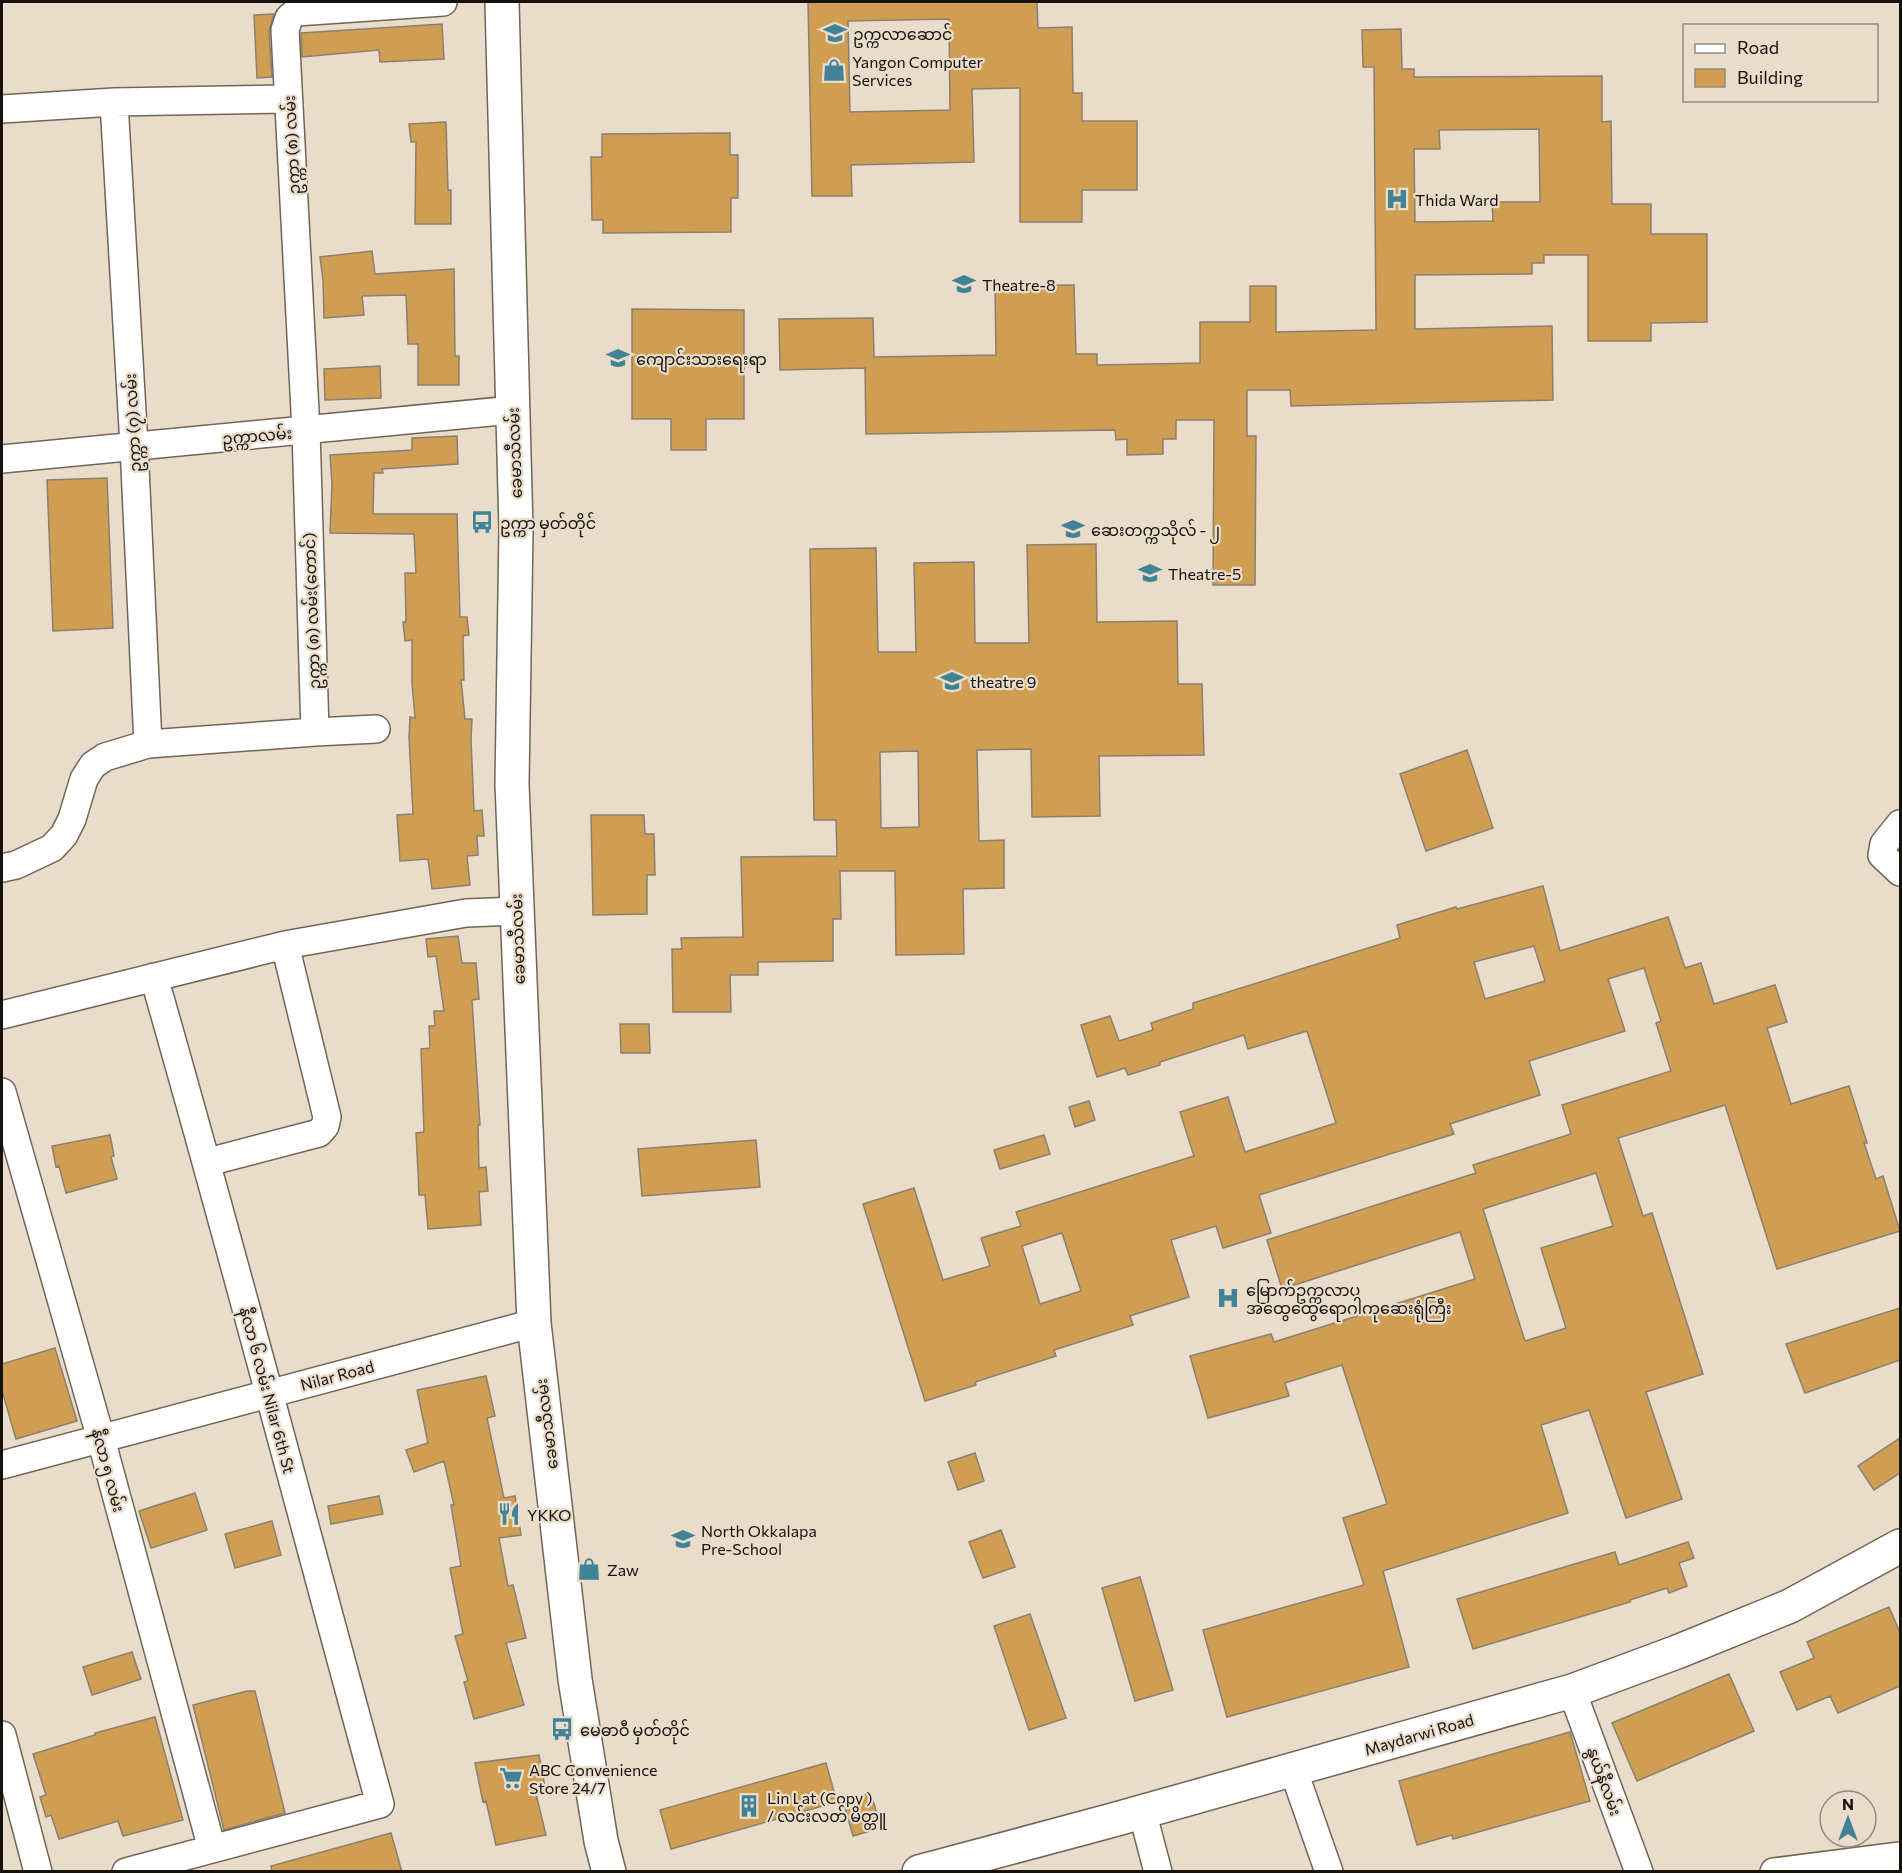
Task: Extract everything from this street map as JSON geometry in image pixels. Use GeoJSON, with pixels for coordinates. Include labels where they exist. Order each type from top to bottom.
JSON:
{"type":"FeatureCollection","features":[{"type":"Feature","properties":{"kind":"main road","name":"ခေမာသီလမ်း"},"geometry":{"type":"LineString","coordinates":[[502,2],[516,530],[512,784],[534,1323],[575,1679],[601,1841],[609,1872]]}},
{"type":"Feature","properties":{"kind":"main road","name":"Maydarwi Road"},"geometry":{"type":"LineString","coordinates":[[919,1872],[988,1863],[1142,1811],[1572,1691],[1677,1652],[1790,1606],[1900,1546]]}},
{"type":"Feature","properties":{"kind":"street","name":"ဥက္ကာ (၈) လမ်း"},"geometry":{"type":"LineString","coordinates":[[306,430],[285,30],[289,18],[296,12],[443,2]]}},
{"type":"Feature","properties":{"kind":"street"},"geometry":{"type":"LineString","coordinates":[[2,109],[114,102],[288,99]]}},
{"type":"Feature","properties":{"kind":"street","name":"ဥက္ကာ (၇) လမ်း"},"geometry":{"type":"LineString","coordinates":[[114,102],[148,744]]}},
{"type":"Feature","properties":{"kind":"street","name":"ဥက္ကာလမ်း"},"geometry":{"type":"LineString","coordinates":[[2,459],[512,410]]}},
{"type":"Feature","properties":{"kind":"street","name":"ဥက္ကာ (၈) လမ်း(တောင်)"},"geometry":{"type":"LineString","coordinates":[[306,430],[315,732]]}},
{"type":"Feature","properties":{"kind":"street"},"geometry":{"type":"LineString","coordinates":[[2,868],[16,865],[52,848],[64,835],[72,819],[84,779],[93,765],[105,756],[148,744],[376,729]]}},
{"type":"Feature","properties":{"kind":"street"},"geometry":{"type":"LineString","coordinates":[[1900,824],[1884,844],[1882,855],[1900,872]]}},
{"type":"Feature","properties":{"kind":"street"},"geometry":{"type":"LineString","coordinates":[[2,1015],[285,945],[466,913],[516,911]]}},
{"type":"Feature","properties":{"kind":"street"},"geometry":{"type":"LineString","coordinates":[[208,1162],[319,1133],[325,1126],[327,1117],[285,945]]}},
{"type":"Feature","properties":{"kind":"street","name":"နီလာ ၆ လမ်း Nilar 6th St"},"geometry":{"type":"LineString","coordinates":[[154,977],[208,1162],[268,1394],[380,1804],[212,1849]]}},
{"type":"Feature","properties":{"kind":"street","name":"နီလာ ၅ လမ်း"},"geometry":{"type":"LineString","coordinates":[[2,1092],[101,1439],[212,1849]]}},
{"type":"Feature","properties":{"kind":"street","name":"Nilar Road"},"geometry":{"type":"LineString","coordinates":[[2,1465],[534,1323]]}},
{"type":"Feature","properties":{"kind":"street","name":"နွယ်နီလမ်း"},"geometry":{"type":"LineString","coordinates":[[1572,1691],[1639,1872]]}},
{"type":"Feature","properties":{"kind":"street"},"geometry":{"type":"LineString","coordinates":[[2,1735],[38,1872]]}},
{"type":"Feature","properties":{"kind":"street"},"geometry":{"type":"LineString","coordinates":[[1293,1769],[1329,1872]]}},
{"type":"Feature","properties":{"kind":"street"},"geometry":{"type":"LineString","coordinates":[[1142,1811],[1158,1872]]}},
{"type":"Feature","properties":{"kind":"street"},"geometry":{"type":"LineString","coordinates":[[126,1872],[212,1849]]}},
{"type":"Feature","properties":{"kind":"street"},"geometry":{"type":"LineString","coordinates":[[1774,1872],[1900,1856]]}},
{"type":"Feature","properties":{"kind":"building"},"geometry":{"type":"Polygon","coordinates":[[[808,2],[1037,2],[1038,28],[1072,27],[1073,93],[1082,93],[1082,121],[1137,121],[1137,190],[1082,190],[1082,222],[1020,222],[1020,88],[972,89],[974,162],[851,165],[852,196],[812,196],[808,2]],[[949,19],[848,21],[850,112],[950,110],[949,19]]]}},
{"type":"Feature","properties":{"kind":"building"},"geometry":{"type":"Polygon","coordinates":[[[274,14],[269,31],[272,77],[257,78],[254,15],[274,14]]]}},
{"type":"Feature","properties":{"kind":"building"},"geometry":{"type":"Polygon","coordinates":[[[442,24],[444,59],[380,62],[379,50],[302,57],[301,33],[442,24]]]}},
{"type":"Feature","properties":{"kind":"building"},"geometry":{"type":"Polygon","coordinates":[[[1401,29],[1402,69],[1414,69],[1414,77],[1602,76],[1602,122],[1611,121],[1612,204],[1651,204],[1651,234],[1707,234],[1707,322],[1651,323],[1651,341],[1588,341],[1588,255],[1544,255],[1544,263],[1532,263],[1532,274],[1415,275],[1415,329],[1552,326],[1553,400],[1291,406],[1290,390],[1247,390],[1247,436],[1256,436],[1255,585],[1213,585],[1214,420],[1176,420],[1176,439],[1163,439],[1163,454],[1127,455],[1127,439],[1116,440],[1115,430],[866,434],[865,368],[780,370],[779,319],[873,318],[874,357],[996,355],[995,286],[1074,285],[1076,354],[1097,354],[1097,365],[1200,363],[1200,322],[1250,322],[1250,286],[1276,286],[1276,332],[1376,330],[1374,67],[1363,67],[1362,30],[1401,29]],[[1539,129],[1439,130],[1440,149],[1414,149],[1415,222],[1493,221],[1492,202],[1540,202],[1539,129]]]}},
{"type":"Feature","properties":{"kind":"building"},"geometry":{"type":"Polygon","coordinates":[[[446,122],[451,224],[415,224],[416,142],[411,142],[409,124],[446,122]]]}},
{"type":"Feature","properties":{"kind":"building"},"geometry":{"type":"Polygon","coordinates":[[[730,133],[730,155],[738,155],[738,198],[731,198],[731,232],[603,233],[603,220],[592,220],[591,157],[602,157],[602,134],[730,133]]]}},
{"type":"Feature","properties":{"kind":"building"},"geometry":{"type":"Polygon","coordinates":[[[372,251],[375,274],[454,269],[455,356],[459,356],[459,385],[418,385],[418,344],[408,344],[406,295],[362,296],[364,315],[324,318],[320,257],[372,251]]]}},
{"type":"Feature","properties":{"kind":"building"},"geometry":{"type":"Polygon","coordinates":[[[632,309],[744,310],[744,419],[706,419],[706,450],[671,450],[671,419],[632,419],[632,309]]]}},
{"type":"Feature","properties":{"kind":"building"},"geometry":{"type":"Polygon","coordinates":[[[380,366],[381,398],[325,400],[324,369],[380,366]]]}},
{"type":"Feature","properties":{"kind":"building"},"geometry":{"type":"Polygon","coordinates":[[[457,436],[458,464],[382,469],[383,473],[374,473],[373,514],[457,514],[460,617],[467,617],[469,635],[463,636],[464,680],[461,680],[465,719],[472,719],[474,811],[482,810],[484,836],[477,836],[478,855],[467,856],[470,885],[432,889],[428,859],[400,861],[397,815],[413,814],[409,737],[410,717],[415,718],[412,640],[405,641],[403,622],[406,622],[405,573],[416,573],[414,534],[330,533],[332,484],[330,455],[412,450],[412,438],[457,436]]]}},
{"type":"Feature","properties":{"kind":"building"},"geometry":{"type":"Polygon","coordinates":[[[107,478],[113,628],[53,631],[47,480],[107,478]]]}},
{"type":"Feature","properties":{"kind":"building"},"geometry":{"type":"Polygon","coordinates":[[[1096,544],[1097,622],[1177,621],[1178,684],[1202,684],[1204,755],[1099,756],[1100,816],[1032,817],[1031,749],[977,750],[979,841],[1004,840],[1004,888],[963,889],[964,954],[896,955],[895,871],[840,871],[841,919],[833,919],[833,961],[758,962],[758,975],[730,975],[731,1012],[673,1012],[672,949],[682,949],[681,938],[743,937],[741,857],[837,856],[836,820],[814,820],[810,549],[876,548],[878,652],[916,652],[914,563],[974,562],[975,643],[1029,643],[1027,545],[1096,544]],[[918,751],[880,752],[881,828],[919,827],[918,751]]]}},
{"type":"Feature","properties":{"kind":"building"},"geometry":{"type":"Polygon","coordinates":[[[1467,750],[1493,828],[1426,851],[1400,774],[1467,750]]]}},
{"type":"Feature","properties":{"kind":"building"},"geometry":{"type":"Polygon","coordinates":[[[591,815],[644,815],[645,834],[654,834],[655,875],[647,875],[647,914],[593,915],[591,815]]]}},
{"type":"Feature","properties":{"kind":"building"},"geometry":{"type":"Polygon","coordinates":[[[1543,886],[1560,951],[1668,917],[1685,968],[1701,963],[1714,1004],[1775,985],[1787,1022],[1767,1028],[1791,1104],[1849,1086],[1876,1179],[1883,1176],[1900,1231],[1777,1269],[1725,1105],[1618,1138],[1643,1216],[1652,1213],[1703,1374],[1646,1392],[1682,1499],[1626,1518],[1589,1410],[1541,1425],[1568,1513],[1383,1571],[1409,1667],[1227,1717],[1203,1630],[1364,1585],[1343,1518],[1387,1504],[1342,1365],[1285,1383],[1289,1396],[1208,1418],[1190,1356],[1271,1334],[1274,1342],[1475,1279],[1460,1232],[1282,1289],[1267,1240],[1476,1173],[1473,1165],[1571,1134],[1562,1105],[1671,1071],[1656,1023],[1661,1021],[1644,968],[1608,979],[1625,1031],[1529,1061],[1540,1095],[1450,1124],[1454,1134],[1259,1195],[1271,1233],[1223,1248],[1216,1226],[1171,1240],[1189,1297],[1130,1316],[1133,1325],[1054,1350],[1056,1356],[925,1401],[863,1204],[914,1188],[943,1280],[990,1266],[981,1238],[1021,1226],[1016,1212],[1194,1156],[1180,1112],[1228,1097],[1245,1152],[1336,1123],[1307,1031],[1248,1049],[1244,1035],[1160,1062],[1160,1065],[1128,1075],[1125,1068],[1097,1077],[1081,1025],[1110,1016],[1119,1041],[1153,1030],[1151,1023],[1193,1009],[1193,1003],[1400,938],[1397,925],[1456,907],[1457,909],[1543,886]],[[1534,946],[1474,962],[1485,999],[1545,981],[1534,946]],[[1596,1173],[1483,1209],[1525,1341],[1566,1328],[1541,1248],[1613,1226],[1596,1173]],[[1062,1233],[1022,1246],[1040,1304],[1081,1291],[1062,1233]]]}},
{"type":"Feature","properties":{"kind":"building"},"geometry":{"type":"Polygon","coordinates":[[[458,936],[462,963],[476,963],[479,999],[472,1000],[480,1125],[478,1125],[479,1168],[486,1167],[488,1191],[479,1192],[481,1225],[428,1229],[425,1195],[419,1195],[416,1133],[424,1132],[421,1049],[430,1048],[429,1026],[435,1026],[434,1011],[444,1011],[436,956],[428,957],[426,939],[458,936]]]}},
{"type":"Feature","properties":{"kind":"building"},"geometry":{"type":"Polygon","coordinates":[[[620,1024],[649,1024],[650,1053],[621,1053],[620,1024]]]}},
{"type":"Feature","properties":{"kind":"building"},"geometry":{"type":"Polygon","coordinates":[[[1089,1101],[1095,1120],[1075,1127],[1069,1107],[1089,1101]]]}},
{"type":"Feature","properties":{"kind":"building"},"geometry":{"type":"Polygon","coordinates":[[[110,1135],[114,1156],[111,1157],[117,1179],[66,1193],[59,1166],[56,1167],[52,1146],[110,1135]]]}},
{"type":"Feature","properties":{"kind":"building"},"geometry":{"type":"Polygon","coordinates":[[[1044,1135],[1050,1154],[1000,1169],[994,1150],[1044,1135]]]}},
{"type":"Feature","properties":{"kind":"building"},"geometry":{"type":"Polygon","coordinates":[[[756,1140],[760,1187],[642,1196],[638,1149],[756,1140]]]}},
{"type":"Feature","properties":{"kind":"building"},"geometry":{"type":"Polygon","coordinates":[[[1900,1308],[1900,1360],[1805,1393],[1786,1344],[1900,1308]]]}},
{"type":"Feature","properties":{"kind":"building"},"geometry":{"type":"Polygon","coordinates":[[[55,1348],[77,1421],[16,1439],[2,1391],[2,1364],[55,1348]]]}},
{"type":"Feature","properties":{"kind":"building"},"geometry":{"type":"Polygon","coordinates":[[[486,1376],[495,1416],[487,1418],[504,1498],[515,1496],[521,1535],[499,1538],[508,1586],[513,1585],[526,1638],[506,1643],[524,1705],[474,1719],[464,1682],[468,1681],[455,1636],[463,1634],[450,1568],[461,1566],[451,1505],[454,1505],[444,1461],[414,1472],[406,1450],[428,1443],[417,1390],[486,1376]]]}},
{"type":"Feature","properties":{"kind":"building"},"geometry":{"type":"Polygon","coordinates":[[[1900,1438],[1900,1473],[1874,1490],[1858,1466],[1900,1438]]]}},
{"type":"Feature","properties":{"kind":"building"},"geometry":{"type":"Polygon","coordinates":[[[975,1453],[984,1481],[958,1490],[948,1462],[975,1453]]]}},
{"type":"Feature","properties":{"kind":"building"},"geometry":{"type":"Polygon","coordinates":[[[195,1493],[207,1530],[151,1548],[139,1511],[195,1493]]]}},
{"type":"Feature","properties":{"kind":"building"},"geometry":{"type":"Polygon","coordinates":[[[379,1496],[383,1514],[331,1524],[328,1506],[379,1496]]]}},
{"type":"Feature","properties":{"kind":"building"},"geometry":{"type":"Polygon","coordinates":[[[272,1521],[281,1555],[235,1568],[225,1534],[272,1521]]]}},
{"type":"Feature","properties":{"kind":"building"},"geometry":{"type":"Polygon","coordinates":[[[1001,1530],[1015,1567],[983,1578],[969,1542],[1001,1530]]]}},
{"type":"Feature","properties":{"kind":"building"},"geometry":{"type":"Polygon","coordinates":[[[1688,1542],[1694,1558],[1679,1563],[1687,1586],[1669,1593],[1667,1588],[1630,1600],[1630,1602],[1473,1649],[1457,1599],[1615,1552],[1619,1565],[1688,1542]]]}},
{"type":"Feature","properties":{"kind":"building"},"geometry":{"type":"Polygon","coordinates":[[[1140,1577],[1173,1690],[1135,1701],[1102,1588],[1140,1577]]]}},
{"type":"Feature","properties":{"kind":"building"},"geometry":{"type":"Polygon","coordinates":[[[1889,1607],[1900,1633],[1900,1686],[1838,1713],[1830,1696],[1797,1710],[1780,1672],[1814,1658],[1807,1642],[1889,1607]]]}},
{"type":"Feature","properties":{"kind":"building"},"geometry":{"type":"Polygon","coordinates":[[[1030,1614],[1066,1718],[1029,1730],[994,1626],[1030,1614]]]}},
{"type":"Feature","properties":{"kind":"building"},"geometry":{"type":"Polygon","coordinates":[[[132,1652],[141,1679],[92,1695],[83,1667],[132,1652]]]}},
{"type":"Feature","properties":{"kind":"building"},"geometry":{"type":"Polygon","coordinates":[[[1729,1674],[1754,1731],[1637,1781],[1612,1723],[1729,1674]]]}},
{"type":"Feature","properties":{"kind":"building"},"geometry":{"type":"Polygon","coordinates":[[[255,1691],[285,1813],[224,1830],[193,1705],[255,1691]]]}},
{"type":"Feature","properties":{"kind":"building"},"geometry":{"type":"Polygon","coordinates":[[[155,1717],[183,1820],[123,1836],[118,1821],[59,1839],[51,1815],[46,1817],[40,1797],[46,1795],[33,1754],[95,1735],[95,1733],[155,1717]]]}},
{"type":"Feature","properties":{"kind":"building"},"geometry":{"type":"Polygon","coordinates":[[[1570,1732],[1590,1801],[1453,1839],[1452,1835],[1417,1845],[1399,1781],[1570,1732]]]}},
{"type":"Feature","properties":{"kind":"building"},"geometry":{"type":"Polygon","coordinates":[[[539,1755],[546,1792],[536,1794],[546,1835],[496,1845],[486,1801],[483,1802],[475,1763],[539,1755]]]}},
{"type":"Feature","properties":{"kind":"building","name":"Lin Lat (Copy ) / လင်းလတ် မိတ္တူ"},"geometry":{"type":"Polygon","coordinates":[[[826,1763],[837,1802],[671,1849],[660,1810],[826,1763]]]}},
{"type":"Feature","properties":{"kind":"building"},"geometry":{"type":"Polygon","coordinates":[[[871,1793],[881,1828],[853,1836],[843,1801],[871,1793]]]}},
{"type":"Feature","properties":{"kind":"building"},"geometry":{"type":"Polygon","coordinates":[[[391,1833],[402,1872],[272,1872],[271,1866],[391,1833]]]}},
{"type":"Feature","properties":{"kind":"place","name":"ဥက္ကလာဆောင်"},"geometry":{"type":"Point","coordinates":[835,33]}},
{"type":"Feature","properties":{"kind":"place","name":"Yangon Computer Services"},"geometry":{"type":"Point","coordinates":[834,70]}},
{"type":"Feature","properties":{"kind":"place","name":"Thida Ward"},"geometry":{"type":"Point","coordinates":[1397,199]}},
{"type":"Feature","properties":{"kind":"place","name":"Theatre-8"},"geometry":{"type":"Point","coordinates":[964,284]}},
{"type":"Feature","properties":{"kind":"place","name":"ကျောင်းသားရေးရာ"},"geometry":{"type":"Point","coordinates":[618,358]}},
{"type":"Feature","properties":{"kind":"place","name":"ဥက္ကာ မှတ်တိုင်"},"geometry":{"type":"Point","coordinates":[482,522]}},
{"type":"Feature","properties":{"kind":"place","name":"ဆေးတက္ကသိုလ် - ၂"},"geometry":{"type":"Point","coordinates":[1073,529]}},
{"type":"Feature","properties":{"kind":"place","name":"Theatre-5"},"geometry":{"type":"Point","coordinates":[1150,573]}},
{"type":"Feature","properties":{"kind":"place","name":"theatre 9"},"geometry":{"type":"Point","coordinates":[952,681]}},
{"type":"Feature","properties":{"kind":"place","name":"မြောက်ဥက္ကလာပ အထွေထွေရောဂါကုဆေးရုံကြီး"},"geometry":{"type":"Point","coordinates":[1228,1298]}},
{"type":"Feature","properties":{"kind":"place","name":"YKKO"},"geometry":{"type":"Point","coordinates":[509,1514]}},
{"type":"Feature","properties":{"kind":"place","name":"North Okkalapa Pre-School"},"geometry":{"type":"Point","coordinates":[683,1539]}},
{"type":"Feature","properties":{"kind":"place","name":"Zaw"},"geometry":{"type":"Point","coordinates":[589,1569]}},
{"type":"Feature","properties":{"kind":"place","name":"မေဓာဝီ မှတ်တိုင်"},"geometry":{"type":"Point","coordinates":[562,1729]}},
{"type":"Feature","properties":{"kind":"place","name":"ABC Convenience Store 24/7"},"geometry":{"type":"Point","coordinates":[511,1778]}},
{"type":"Feature","properties":{"kind":"place","name":"Lin Lat (Copy ) / လင်းလတ် မိတ္တူ"},"geometry":{"type":"Point","coordinates":[749,1806]}}]}
